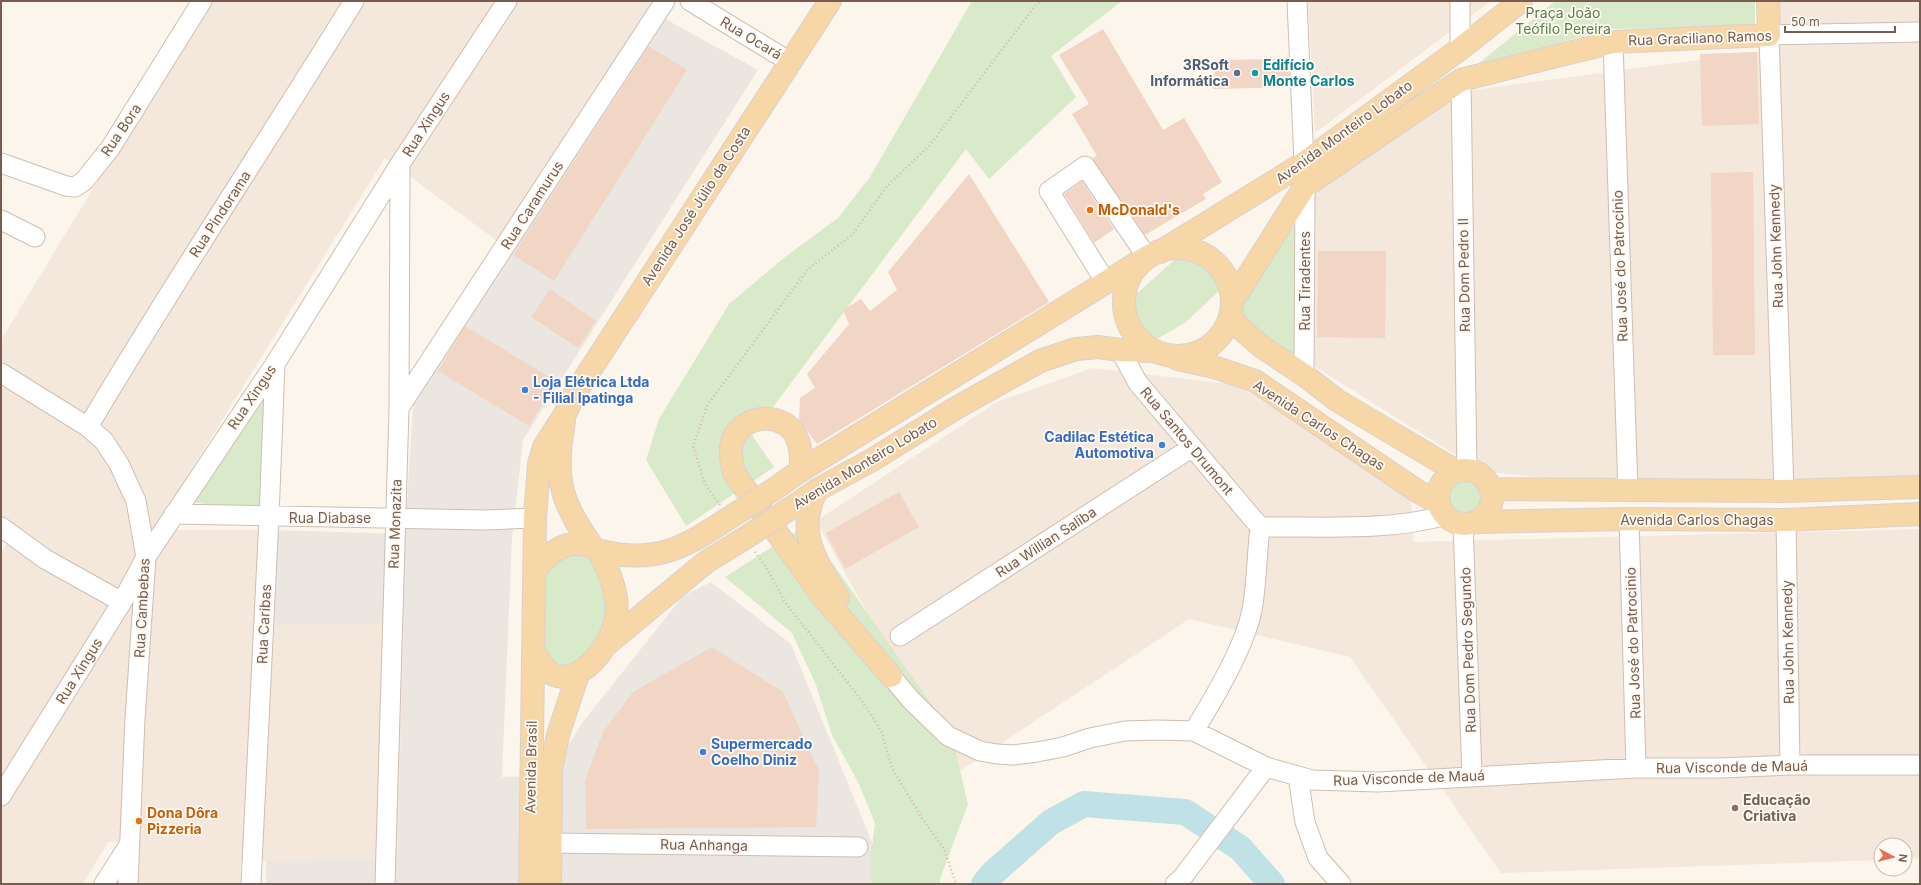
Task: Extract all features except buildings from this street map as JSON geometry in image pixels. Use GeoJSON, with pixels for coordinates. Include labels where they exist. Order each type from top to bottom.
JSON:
{"type":"FeatureCollection","features":[{"type":"Feature","properties":{"kind":"main road","name":"Avenida José Júlio da Costa"},"geometry":{"type":"LineString","coordinates":[[533,651],[533,607],[536,570],[535,518],[537,485],[544,447],[565,414],[574,395],[830,1]]}},
{"type":"Feature","properties":{"kind":"main road","name":"Avenida Monteiro Lobato"},"geometry":{"type":"LineString","coordinates":[[596,548],[618,556],[665,553],[695,540],[800,471],[1105,282],[1304,163],[1460,49],[1521,1]]}},
{"type":"Feature","properties":{"kind":"main road","name":"Rua John Kennedy"},"geometry":{"type":"LineString","coordinates":[[1768,1],[1769,35]]}},
{"type":"Feature","properties":{"kind":"main road","name":"Rua Graciliano Ramos"},"geometry":{"type":"LineString","coordinates":[[1461,80],[1613,42],[1769,35]]}},
{"type":"Feature","properties":{"kind":"main road","name":"Avenida Monteiro Lobato"},"geometry":{"type":"LineString","coordinates":[[1232,308],[1305,186],[1461,80]]}},
{"type":"Feature","properties":{"kind":"main road"},"geometry":{"type":"LineString","coordinates":[[1173,248],[1188,248],[1202,253],[1214,261],[1224,272],[1231,286],[1232,308],[1229,324],[1214,344],[1193,356],[1160,354],[1138,340],[1128,325],[1124,308],[1125,290],[1137,266],[1153,254],[1173,248]]}},
{"type":"Feature","properties":{"kind":"main road"},"geometry":{"type":"LineString","coordinates":[[1232,308],[1240,328],[1262,347],[1304,375],[1338,401],[1461,471]]}},
{"type":"Feature","properties":{"kind":"main road","name":"Avenida Monteiro Lobato"},"geometry":{"type":"LineString","coordinates":[[606,645],[706,562],[798,504],[817,490],[872,460],[956,408],[1040,361],[1076,349],[1098,347],[1160,354]]}},
{"type":"Feature","properties":{"kind":"main road","name":"Avenida Carlos Chagas"},"geometry":{"type":"LineString","coordinates":[[1160,354],[1214,367],[1255,381],[1455,516],[1786,520],[1920,514]]}},
{"type":"Feature","properties":{"kind":"main road","name":"Avenida José Júlio da Costa"},"geometry":{"type":"LineString","coordinates":[[565,414],[559,456],[560,484],[569,510],[596,548]]}},
{"type":"Feature","properties":{"kind":"main road"},"geometry":{"type":"LineString","coordinates":[[800,471],[802,457],[800,446],[793,432],[786,424],[771,419],[757,419],[747,423],[738,431],[732,443],[731,459],[734,472],[823,597],[891,676]]}},
{"type":"Feature","properties":{"kind":"main road"},"geometry":{"type":"LineString","coordinates":[[1461,471],[1473,471],[1481,475],[1487,481],[1490,489],[1492,497],[1486,512],[1455,516],[1439,487],[1448,475],[1461,471]]}},
{"type":"Feature","properties":{"kind":"main road","name":"Avenida Carlos Chagas"},"geometry":{"type":"LineString","coordinates":[[1490,489],[1784,492],[1920,487]]}},
{"type":"Feature","properties":{"kind":"main road"},"geometry":{"type":"LineString","coordinates":[[817,490],[809,509],[808,518],[809,537],[813,551],[827,579],[891,676]]}},
{"type":"Feature","properties":{"kind":"main road"},"geometry":{"type":"LineString","coordinates":[[533,651],[545,669],[553,674],[569,677],[578,674],[606,645],[616,622],[617,609],[615,593],[596,548],[574,544],[564,547],[545,557],[536,570]]}},
{"type":"Feature","properties":{"kind":"main road","name":"Avenida Brasil"},"geometry":{"type":"LineString","coordinates":[[530,884],[533,651]]}},
{"type":"Feature","properties":{"kind":"main road","name":"Avenida Brasil"},"geometry":{"type":"LineString","coordinates":[[550,884],[551,770],[558,735],[578,674]]}},
{"type":"Feature","properties":{"kind":"street","name":"Rua Bora"},"geometry":{"type":"LineString","coordinates":[[1,164],[66,186],[75,187],[84,181],[111,147],[202,1]]}},
{"type":"Feature","properties":{"kind":"street","name":"Rua Pindorama"},"geometry":{"type":"LineString","coordinates":[[88,427],[132,353],[284,115],[354,1]]}},
{"type":"Feature","properties":{"kind":"street","name":"Rua Xingus"},"geometry":{"type":"LineString","coordinates":[[1,796],[122,602],[146,557],[275,364],[400,164],[507,1]]}},
{"type":"Feature","properties":{"kind":"street","name":"Rua Caramurus"},"geometry":{"type":"LineString","coordinates":[[399,408],[665,1]]}},
{"type":"Feature","properties":{"kind":"street","name":"Rua Ocará"},"geometry":{"type":"LineString","coordinates":[[690,1],[790,62]]}},
{"type":"Feature","properties":{"kind":"street"},"geometry":{"type":"LineString","coordinates":[[1297,1],[1304,163]]}},
{"type":"Feature","properties":{"kind":"street"},"geometry":{"type":"LineString","coordinates":[[1460,1],[1460,49]]}},
{"type":"Feature","properties":{"kind":"street","name":"Rua Graciliano Ramos"},"geometry":{"type":"LineString","coordinates":[[1769,35],[1920,32]]}},
{"type":"Feature","properties":{"kind":"street","name":"Rua John Kennedy"},"geometry":{"type":"LineString","coordinates":[[1769,35],[1784,492]]}},
{"type":"Feature","properties":{"kind":"street","name":"Rua José do Patrocínio"},"geometry":{"type":"LineString","coordinates":[[1613,42],[1628,491]]}},
{"type":"Feature","properties":{"kind":"street","name":"Rua Dom Pedro II"},"geometry":{"type":"LineString","coordinates":[[1461,80],[1461,471]]}},
{"type":"Feature","properties":{"kind":"street","name":"Rua Monazita"},"geometry":{"type":"LineString","coordinates":[[385,884],[399,408],[400,164]]}},
{"type":"Feature","properties":{"kind":"street"},"geometry":{"type":"LineString","coordinates":[[1105,282],[1049,191],[1085,166],[1153,254]]}},
{"type":"Feature","properties":{"kind":"street","name":"Rua Tiradentes"},"geometry":{"type":"LineString","coordinates":[[1304,375],[1305,186]]}},
{"type":"Feature","properties":{"kind":"street"},"geometry":{"type":"LineString","coordinates":[[1,220],[35,237]]}},
{"type":"Feature","properties":{"kind":"street","name":"Rua Santos Drumont"},"geometry":{"type":"LineString","coordinates":[[1120,350],[1138,383],[1191,448],[1260,527]]}},
{"type":"Feature","properties":{"kind":"street","name":"Rua Caribas"},"geometry":{"type":"LineString","coordinates":[[251,884],[275,364]]}},
{"type":"Feature","properties":{"kind":"street","name":"Rua Cambebas"},"geometry":{"type":"LineString","coordinates":[[1,373],[88,427],[104,441],[119,464],[136,501],[146,557],[135,719],[128,884]]}},
{"type":"Feature","properties":{"kind":"street","name":"Rua Willian Saliba"},"geometry":{"type":"LineString","coordinates":[[900,636],[1191,448]]}},
{"type":"Feature","properties":{"kind":"street","name":"Rua Diabase"},"geometry":{"type":"LineString","coordinates":[[174,514],[485,520],[535,518]]}},
{"type":"Feature","properties":{"kind":"street"},"geometry":{"type":"LineString","coordinates":[[1194,731],[1211,703],[1243,639],[1253,605],[1260,527],[1386,525],[1420,522],[1455,516]]}},
{"type":"Feature","properties":{"kind":"street","name":"Rua Dom Pedro Segundo"},"geometry":{"type":"LineString","coordinates":[[1455,516],[1472,776]]}},
{"type":"Feature","properties":{"kind":"street","name":"Rua José do Patrocinio"},"geometry":{"type":"LineString","coordinates":[[1629,519],[1636,768]]}},
{"type":"Feature","properties":{"kind":"street","name":"Rua John Kennedy"},"geometry":{"type":"LineString","coordinates":[[1786,520],[1790,765]]}},
{"type":"Feature","properties":{"kind":"street","name":"Rua Cambebas"},"geometry":{"type":"LineString","coordinates":[[1,527],[45,559],[122,602]]}},
{"type":"Feature","properties":{"kind":"street","name":"Rua Visconde de Mauá"},"geometry":{"type":"LineString","coordinates":[[891,676],[911,700],[948,736],[980,751],[997,754],[1013,755],[1037,752],[1063,747],[1090,738],[1125,731],[1194,731],[1266,767],[1312,780],[1378,782],[1636,768],[1720,768],[1790,765],[1920,765]]}},
{"type":"Feature","properties":{"kind":"street"},"geometry":{"type":"LineString","coordinates":[[1178,881],[1266,767]]}},
{"type":"Feature","properties":{"kind":"street"},"geometry":{"type":"LineString","coordinates":[[1298,776],[1305,822],[1318,858],[1341,884]]}},
{"type":"Feature","properties":{"kind":"street","name":"Rua Anhanga"},"geometry":{"type":"LineString","coordinates":[[550,843],[858,847]]}},
{"type":"Feature","properties":{"kind":"street"},"geometry":{"type":"LineString","coordinates":[[104,884],[129,845]]}},
{"type":"Feature","properties":{"kind":"shaded area"},"geometry":{"type":"Polygon","coordinates":[[[207,1],[668,1],[511,251],[385,158],[154,530],[270,530],[269,625],[404,624],[397,860],[241,861],[240,884],[136,884],[138,840],[108,842],[83,884],[1,884],[1,554],[13,531],[1,521],[1,340],[207,1]]]}},
{"type":"Feature","properties":{"kind":"shaded area"},"geometry":{"type":"Polygon","coordinates":[[[1308,1],[1491,1],[1315,133],[1308,1]]]}},
{"type":"Feature","properties":{"kind":"shaded area"},"geometry":{"type":"Polygon","coordinates":[[[1778,1],[1920,1],[1920,476],[1591,483],[1481,471],[1308,362],[1306,199],[1466,91],[1779,49],[1778,1]]]}},
{"type":"Feature","properties":{"kind":"shaded area"},"geometry":{"type":"Polygon","coordinates":[[[660,16],[758,70],[523,440],[512,538],[502,777],[549,776],[582,723],[683,596],[711,582],[791,644],[889,884],[266,884],[266,861],[397,859],[404,624],[269,625],[270,530],[405,534],[413,405],[660,16]]]}},
{"type":"Feature","properties":{"kind":"shaded area"},"geometry":{"type":"Polygon","coordinates":[[[1092,368],[1237,385],[1411,495],[1413,542],[1920,529],[1920,858],[1913,858],[1913,837],[1873,837],[1873,860],[1501,873],[1350,657],[1189,619],[957,773],[816,521],[997,402],[1092,368]]]}},
{"type":"Feature","properties":{"kind":"green space"},"geometry":{"type":"Polygon","coordinates":[[[972,1],[1122,1],[1051,56],[1076,97],[989,179],[966,149],[752,435],[774,467],[686,526],[646,460],[659,419],[729,304],[785,257],[838,218],[870,177],[972,1]]]}},
{"type":"Feature","properties":{"kind":"green space","name":"Praça João Teófilo Pereira"},"geometry":{"type":"Polygon","coordinates":[[[1555,1],[1755,1],[1755,27],[1606,29],[1472,69],[1555,1]]]}},
{"type":"Feature","properties":{"kind":"green space"},"geometry":{"type":"Polygon","coordinates":[[[1300,222],[1296,355],[1276,349],[1239,313],[1238,306],[1281,240],[1300,222]]]}},
{"type":"Feature","properties":{"kind":"green space"},"geometry":{"type":"Polygon","coordinates":[[[1182,253],[1199,259],[1208,266],[1221,279],[1221,289],[1186,322],[1159,338],[1146,338],[1133,320],[1132,298],[1182,253]]]}},
{"type":"Feature","properties":{"kind":"green space"},"geometry":{"type":"Polygon","coordinates":[[[266,391],[263,511],[190,502],[266,391]]]}},
{"type":"Feature","properties":{"kind":"green space"},"geometry":{"type":"Polygon","coordinates":[[[1464,475],[1479,481],[1485,496],[1479,511],[1464,517],[1449,511],[1443,496],[1449,481],[1464,475]]]}},
{"type":"Feature","properties":{"kind":"green space"},"geometry":{"type":"Polygon","coordinates":[[[808,524],[807,527],[951,732],[968,804],[940,879],[940,884],[872,884],[870,865],[875,823],[858,782],[832,735],[816,685],[792,633],[725,577],[808,524]]]}},
{"type":"Feature","properties":{"kind":"green space"},"geometry":{"type":"Polygon","coordinates":[[[574,554],[586,555],[602,576],[606,593],[604,622],[599,644],[574,667],[562,670],[541,651],[542,575],[550,566],[574,554]]]}},
{"type":"Feature","properties":{"kind":"waterway"},"geometry":{"type":"LineString","coordinates":[[984,884],[993,873],[1051,822],[1084,804],[1185,812],[1240,848],[1272,884]]}},
{"type":"Feature","properties":{"kind":"place","name":"3RSoft Informática"},"geometry":{"type":"Point","coordinates":[1237,73]}},
{"type":"Feature","properties":{"kind":"place","name":"Edifício Monte Carlos"},"geometry":{"type":"Point","coordinates":[1255,73]}},
{"type":"Feature","properties":{"kind":"place","name":"McDonald's"},"geometry":{"type":"Point","coordinates":[1090,210]}},
{"type":"Feature","properties":{"kind":"place","name":"Loja Elétrica Ltda - Filial Ipatinga"},"geometry":{"type":"Point","coordinates":[525,390]}},
{"type":"Feature","properties":{"kind":"place","name":"Cadilac Estética Automotiva"},"geometry":{"type":"Point","coordinates":[1162,445]}},
{"type":"Feature","properties":{"kind":"place","name":"Supermercado Coelho Diniz"},"geometry":{"type":"Point","coordinates":[703,752]}},
{"type":"Feature","properties":{"kind":"place","name":"Educação Criativa"},"geometry":{"type":"Point","coordinates":[1735,808]}},
{"type":"Feature","properties":{"kind":"place","name":"Dona Dôra Pizzeria"},"geometry":{"type":"Point","coordinates":[139,821]}}]}
